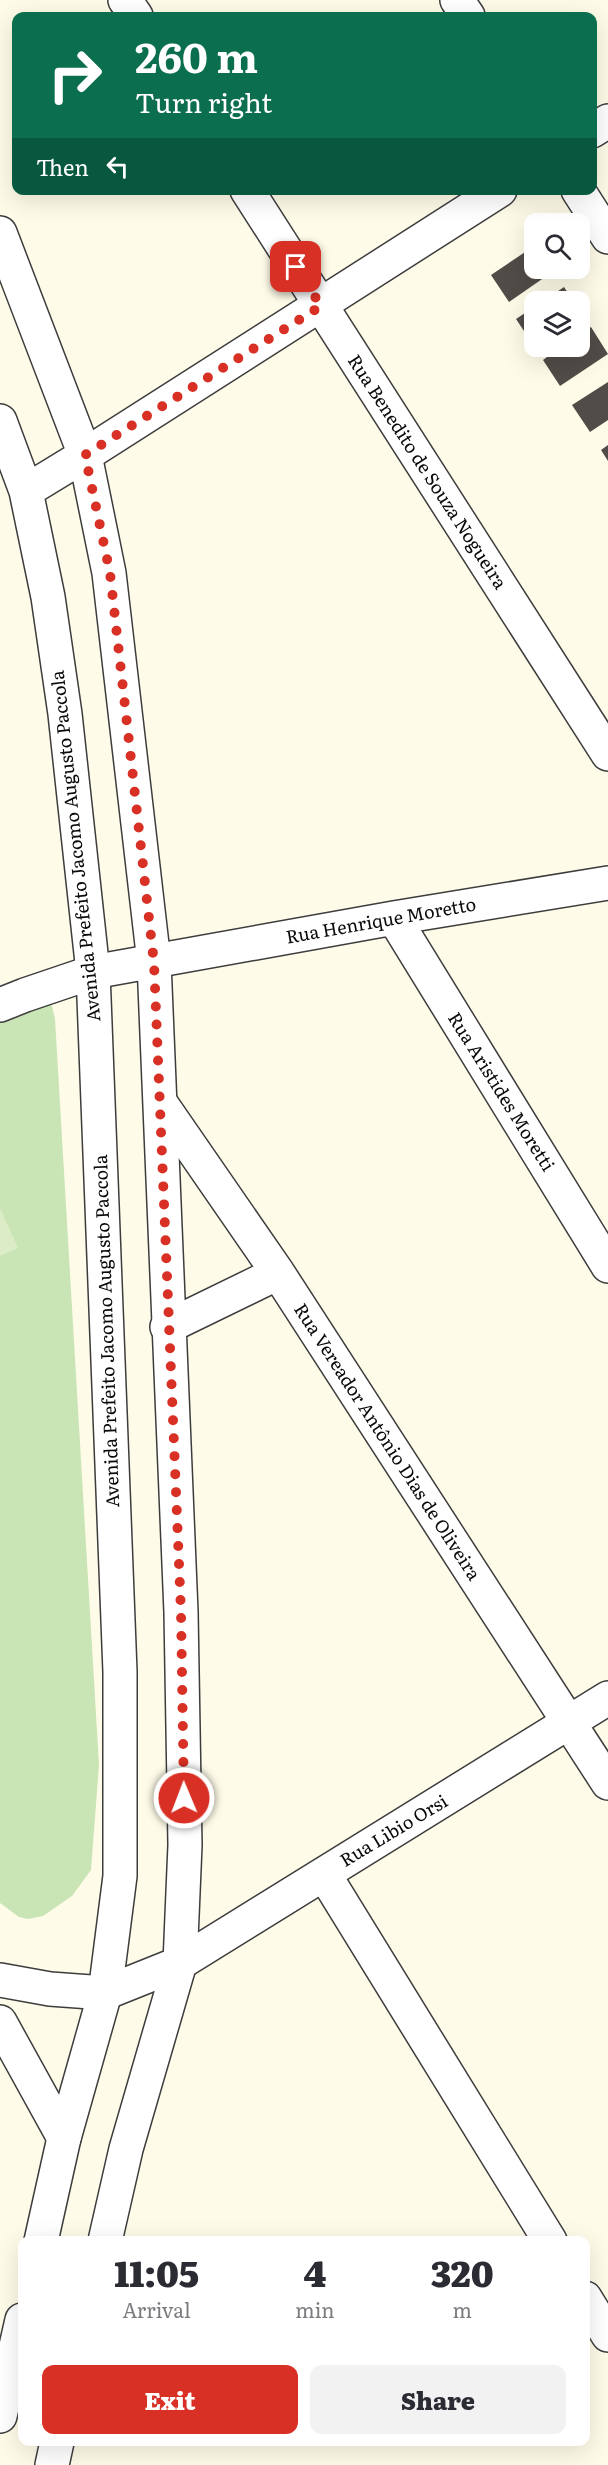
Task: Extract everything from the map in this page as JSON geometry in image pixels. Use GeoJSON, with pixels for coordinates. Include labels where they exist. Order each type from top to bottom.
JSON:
{"type":"FeatureCollection","features":[{"type":"Feature","properties":{"kind":"street","name":"Rua Benedito de Souza Nogueira"},"geometry":{"type":"LineString","coordinates":[[250,195],[608,754]]}},
{"type":"Feature","properties":{"kind":"street"},"geometry":{"type":"LineString","coordinates":[[26,491],[321,306],[492,195]]}},
{"type":"Feature","properties":{"kind":"street"},"geometry":{"type":"LineString","coordinates":[[581,195],[608,237]]}},
{"type":"Feature","properties":{"kind":"street"},"geometry":{"type":"LineString","coordinates":[[0,233],[85,455],[110,573],[154,963],[162,1105],[167,1327],[181,1612],[185,1845],[180,1963],[126,2149],[106,2236]]}},
{"type":"Feature","properties":{"kind":"street","name":"Avenida Prefeito Jacomo Augusto Paccola"},"geometry":{"type":"LineString","coordinates":[[0,421],[26,491],[48,597],[65,714],[93,972],[120,1672],[120,1876],[105,1993],[64,2138],[43,2236]]}},
{"type":"Feature","properties":{"kind":"street","name":"Rua Henrique Moretto"},"geometry":{"type":"LineString","coordinates":[[0,1005],[25,994],[93,972],[154,963],[394,918],[608,883]]}},
{"type":"Feature","properties":{"kind":"street","name":"Rua Aristides Moretti"},"geometry":{"type":"LineString","coordinates":[[394,918],[608,1266]]}},
{"type":"Feature","properties":{"kind":"street","name":"Rua Vereador Antônio Dias de Oliveira"},"geometry":{"type":"LineString","coordinates":[[162,1105],[278,1273],[608,1784]]}},
{"type":"Feature","properties":{"kind":"street"},"geometry":{"type":"LineString","coordinates":[[167,1327],[278,1273]]}},
{"type":"Feature","properties":{"kind":"street","name":"Rua Libio Orsi"},"geometry":{"type":"LineString","coordinates":[[105,1993],[180,1963],[608,1698]]}},
{"type":"Feature","properties":{"kind":"street"},"geometry":{"type":"LineString","coordinates":[[324,1874],[547,2236]]}},
{"type":"Feature","properties":{"kind":"street"},"geometry":{"type":"LineString","coordinates":[[0,1980],[50,1989],[105,1993]]}},
{"type":"Feature","properties":{"kind":"street"},"geometry":{"type":"LineString","coordinates":[[0,2022],[64,2138]]}},
{"type":"Feature","properties":{"kind":"street"},"geometry":{"type":"LineString","coordinates":[[590,2306],[608,2335]]}},
{"type":"Feature","properties":{"kind":"street"},"geometry":{"type":"LineString","coordinates":[[2,2402],[18,2336]]}},
{"type":"Feature","properties":{"kind":"street"},"geometry":{"type":"LineString","coordinates":[[52,2465],[56,2446]]}},
{"type":"Feature","properties":{"kind":"green space"},"geometry":{"type":"Polygon","coordinates":[[[42,999],[52,1006],[55,1019],[99,1765],[91,1870],[72,1896],[43,1916],[28,1919],[19,1917],[0,1903],[0,1014],[42,999]]]}},
{"type":"Feature","properties":{"kind":"green space"},"geometry":{"type":"Polygon","coordinates":[[[0,1208],[18,1248],[0,1256],[0,1208]]]}},
{"type":"Feature","properties":{"kind":"building"},"geometry":{"type":"Polygon","coordinates":[[[524,253],[524,279],[542,279],[509,302],[491,275],[524,253]]]}},
{"type":"Feature","properties":{"kind":"building"},"geometry":{"type":"Polygon","coordinates":[[[524,314],[524,331],[516,319],[524,314]]]}},
{"type":"Feature","properties":{"kind":"building"},"geometry":{"type":"Polygon","coordinates":[[[590,328],[608,354],[560,386],[543,360],[547,357],[590,357],[590,328]]]}},
{"type":"Feature","properties":{"kind":"building"},"geometry":{"type":"Polygon","coordinates":[[[608,382],[608,420],[590,432],[572,405],[608,382]]]}},
{"type":"Feature","properties":{"kind":"building"},"geometry":{"type":"Polygon","coordinates":[[[608,445],[608,461],[601,450],[608,445]]]}},
{"type":"Feature","properties":{"kind":"route"},"geometry":{"type":"LineString","coordinates":[[184,1798],[181,1612],[167,1327],[162,1105],[154,963],[110,573],[85,455],[321,306],[296,267]]}}]}
